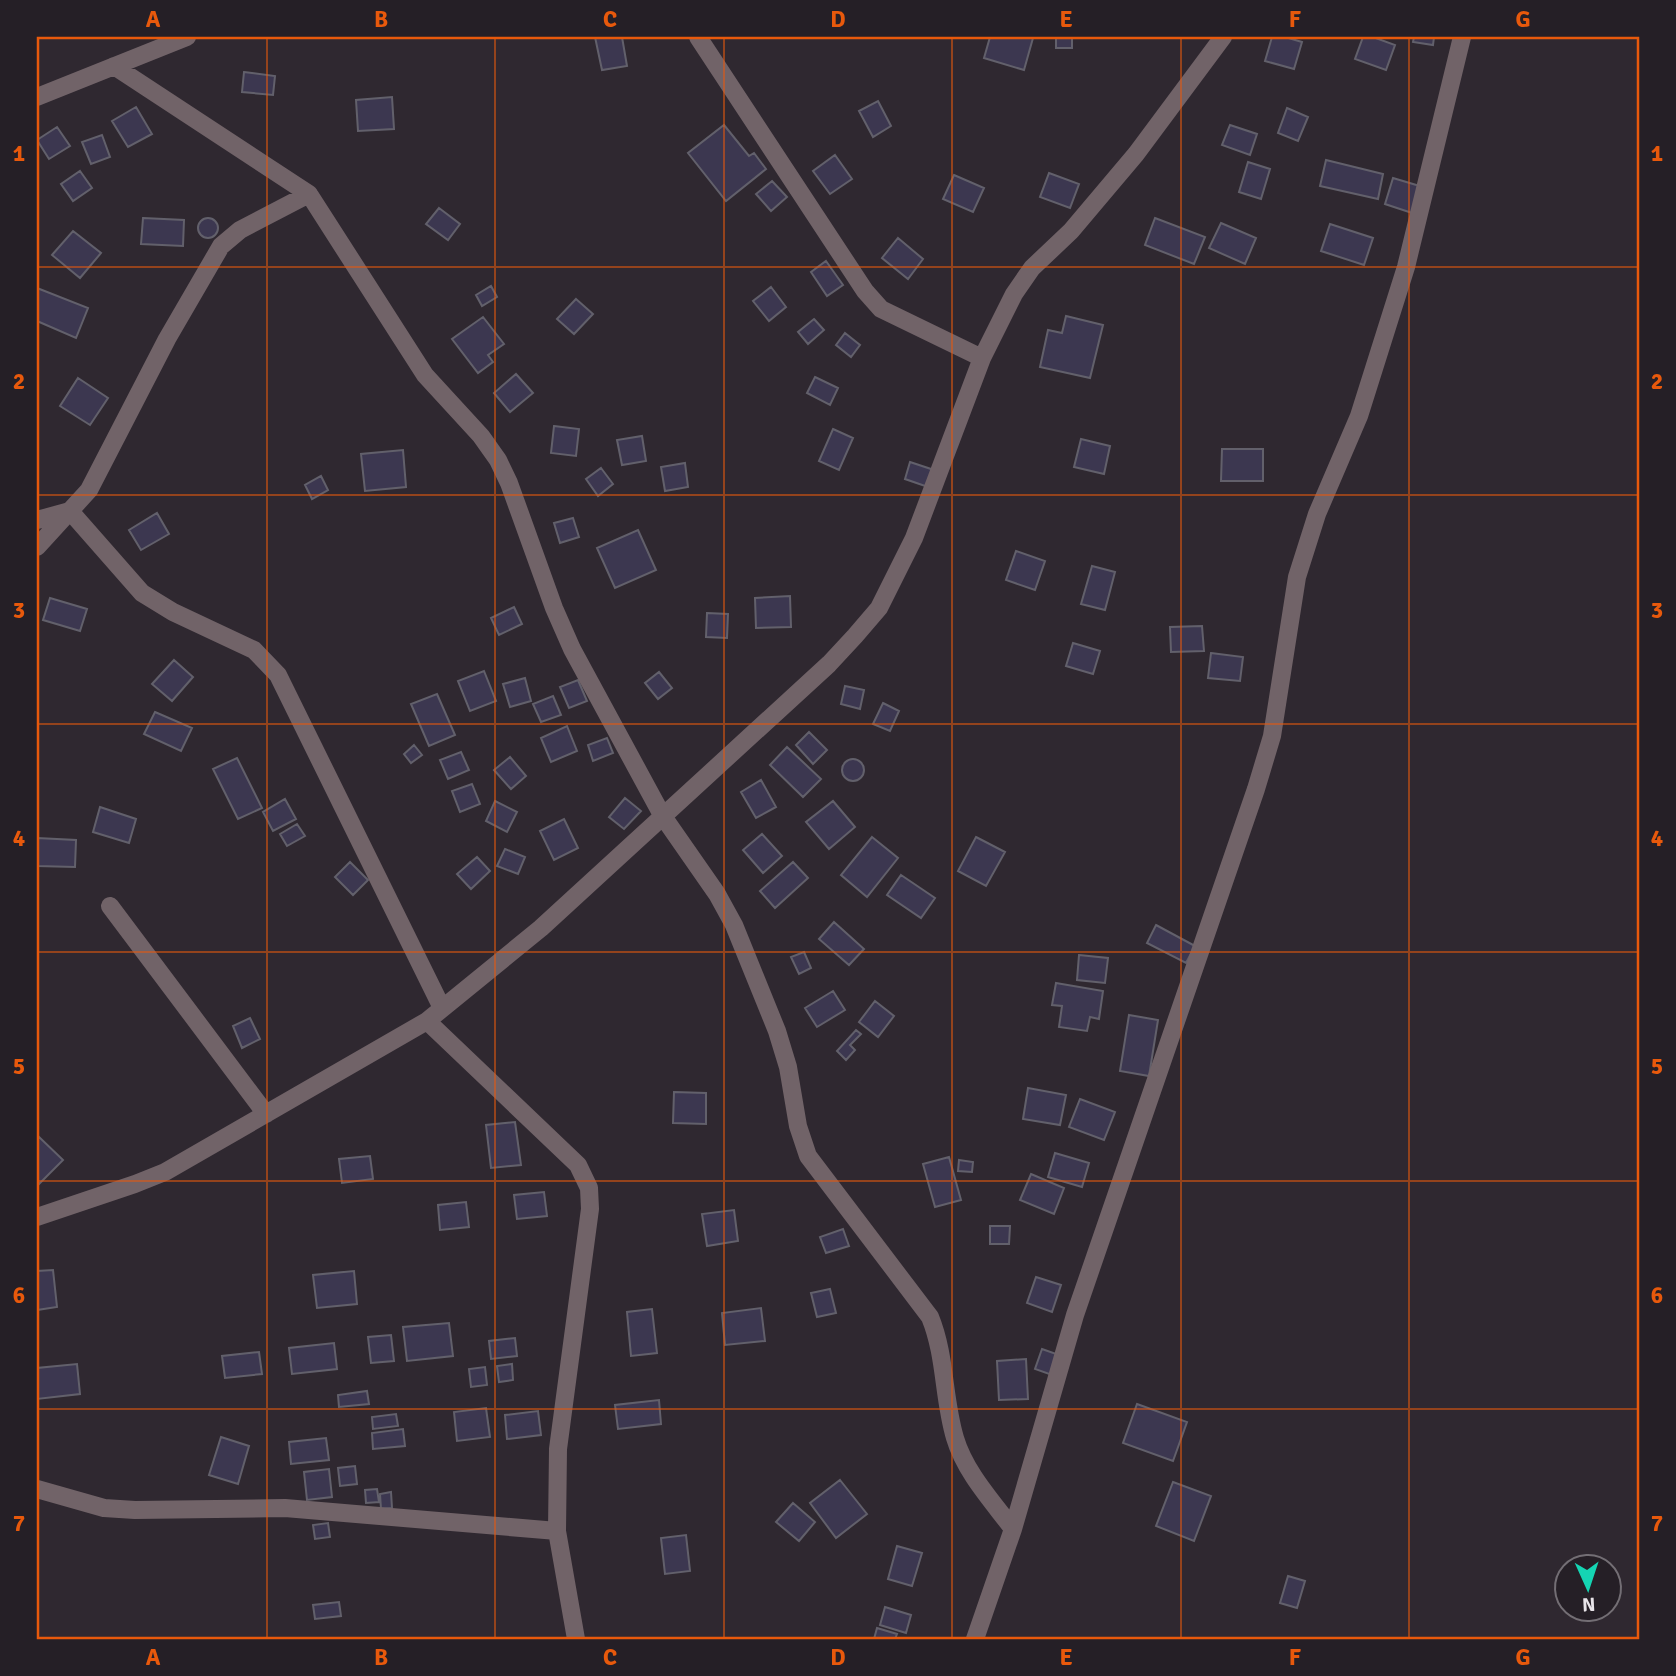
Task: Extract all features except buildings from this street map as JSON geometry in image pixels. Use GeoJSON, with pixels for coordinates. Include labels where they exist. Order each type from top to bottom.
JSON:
{"type":"FeatureCollection","features":[{"type":"Feature","properties":{"kind":"street"},"geometry":{"type":"LineString","coordinates":[[37,97],[187,37]]}},
{"type":"Feature","properties":{"kind":"street"},"geometry":{"type":"LineString","coordinates":[[698,37],[865,291],[881,309],[982,358]]}},
{"type":"Feature","properties":{"kind":"street"},"geometry":{"type":"LineString","coordinates":[[37,1217],[165,1172],[427,1021],[541,928],[829,664],[879,608],[914,538],[982,358],[1014,295],[1032,268],[1071,231],[1136,154],[1223,37]]}},
{"type":"Feature","properties":{"kind":"street"},"geometry":{"type":"LineString","coordinates":[[975,1639],[1013,1529],[1075,1315],[1256,789],[1272,736],[1297,577],[1317,514],[1359,416],[1406,267],[1462,37]]}},
{"type":"Feature","properties":{"kind":"street"},"geometry":{"type":"LineString","coordinates":[[114,66],[309,194],[425,375],[481,436],[498,460],[572,649],[662,816],[717,894],[734,925],[777,1031],[788,1068],[797,1126],[808,1156],[930,1317],[939,1338],[947,1399],[956,1440],[976,1480],[1013,1529]]}},
{"type":"Feature","properties":{"kind":"street"},"geometry":{"type":"LineString","coordinates":[[37,547],[89,490],[167,339],[221,246],[240,230],[309,194]]}},
{"type":"Feature","properties":{"kind":"street"},"geometry":{"type":"LineString","coordinates":[[37,520],[70,511]]}},
{"type":"Feature","properties":{"kind":"street"},"geometry":{"type":"LineString","coordinates":[[70,511],[142,593],[173,612],[254,650],[278,675],[442,1009]]}},
{"type":"Feature","properties":{"kind":"street"},"geometry":{"type":"LineString","coordinates":[[110,906],[265,1114]]}},
{"type":"Feature","properties":{"kind":"street"},"geometry":{"type":"LineString","coordinates":[[427,1021],[578,1166],[589,1188],[590,1209],[560,1436],[557,1531],[576,1639]]}},
{"type":"Feature","properties":{"kind":"street"},"geometry":{"type":"LineString","coordinates":[[37,1489],[114,1509],[285,1508],[557,1531]]}}]}
